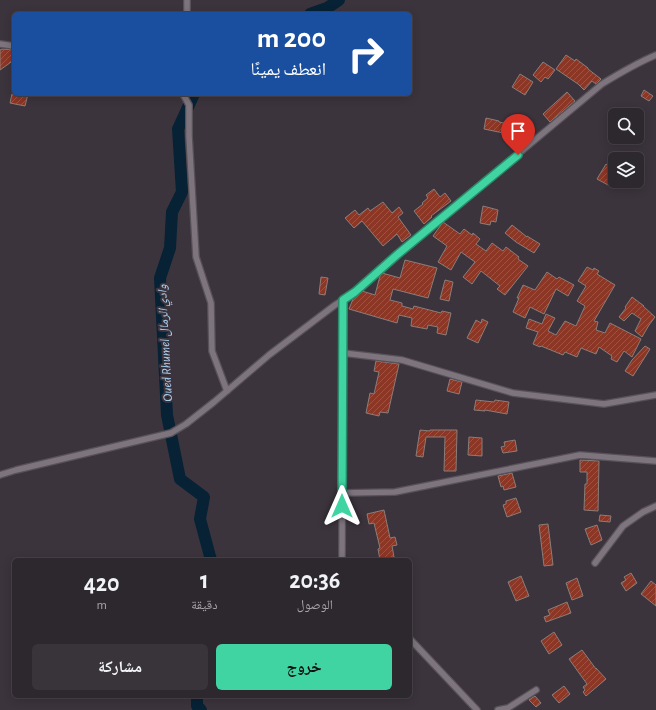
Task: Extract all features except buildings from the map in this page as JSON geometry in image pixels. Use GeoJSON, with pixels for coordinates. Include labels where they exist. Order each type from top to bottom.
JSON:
{"type":"FeatureCollection","features":[{"type":"Feature","properties":{"kind":"street"},"geometry":{"type":"LineString","coordinates":[[187,0],[187,12]]}},
{"type":"Feature","properties":{"kind":"street"},"geometry":{"type":"LineString","coordinates":[[0,44],[12,46]]}},
{"type":"Feature","properties":{"kind":"street"},"geometry":{"type":"LineString","coordinates":[[0,475],[171,433],[186,424],[269,355],[355,292],[398,254],[602,84],[632,66],[656,55]]}},
{"type":"Feature","properties":{"kind":"street"},"geometry":{"type":"LineString","coordinates":[[184,96],[189,106],[196,257],[211,303],[212,350],[227,391]]}},
{"type":"Feature","properties":{"kind":"street"},"geometry":{"type":"LineString","coordinates":[[342,558],[343,300]]}},
{"type":"Feature","properties":{"kind":"street"},"geometry":{"type":"LineString","coordinates":[[343,353],[402,360],[513,393],[604,404],[656,395]]}},
{"type":"Feature","properties":{"kind":"street"},"geometry":{"type":"LineString","coordinates":[[342,493],[395,492],[580,455],[656,461]]}},
{"type":"Feature","properties":{"kind":"street"},"geometry":{"type":"LineString","coordinates":[[595,563],[623,526],[643,512],[656,506]]}},
{"type":"Feature","properties":{"kind":"street"},"geometry":{"type":"LineString","coordinates":[[412,641],[477,710]]}},
{"type":"Feature","properties":{"kind":"street"},"geometry":{"type":"LineString","coordinates":[[498,710],[508,708],[536,690]]}},
{"type":"Feature","properties":{"kind":"waterway","name":"Oued Rhumel وادي الرمال"},"geometry":{"type":"LineString","coordinates":[[316,12],[327,8],[339,0]]}},
{"type":"Feature","properties":{"kind":"waterway","name":"Oued Rhumel وادي الرمال"},"geometry":{"type":"LineString","coordinates":[[193,96],[178,129],[182,192],[172,212],[170,248],[160,278],[167,415],[180,479],[204,497],[200,519],[210,558]]}},
{"type":"Feature","properties":{"kind":"waterway","name":"Oued Rhumel وادي الرمال"},"geometry":{"type":"LineString","coordinates":[[197,698],[197,706],[201,710]]}},
{"type":"Feature","properties":{"kind":"route"},"geometry":{"type":"LineString","coordinates":[[342,506],[343,300],[355,292],[398,254],[518,155]]}}]}
